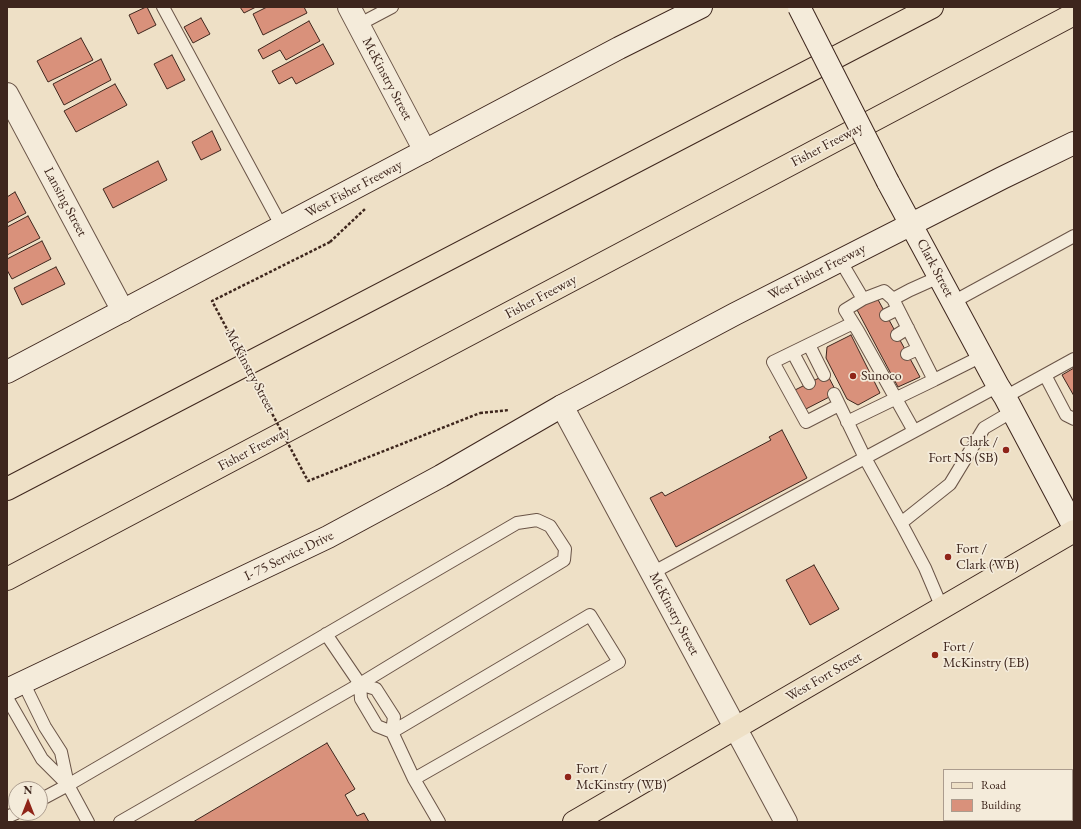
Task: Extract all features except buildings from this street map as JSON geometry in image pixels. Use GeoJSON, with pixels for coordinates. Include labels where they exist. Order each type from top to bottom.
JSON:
{"type":"FeatureCollection","features":[{"type":"Feature","properties":{"kind":"main road"},"geometry":{"type":"LineString","coordinates":[[7,489],[932,7]]}},
{"type":"Feature","properties":{"kind":"main road","name":"Fisher Freeway"},"geometry":{"type":"LineString","coordinates":[[7,579],[1074,14]]}},
{"type":"Feature","properties":{"kind":"main road","name":"West Fort Street"},"geometry":{"type":"LineString","coordinates":[[574,822],[1074,531]]}},
{"type":"Feature","properties":{"kind":"street","name":"West Fisher Freeway"},"geometry":{"type":"LineString","coordinates":[[7,372],[619,48],[701,7]]}},
{"type":"Feature","properties":{"kind":"street","name":"Clark Street"},"geometry":{"type":"LineString","coordinates":[[799,7],[888,182],[1006,398],[1074,527]]}},
{"type":"Feature","properties":{"kind":"street","name":"McKinstry Street"},"geometry":{"type":"LineString","coordinates":[[353,16],[425,151]]}},
{"type":"Feature","properties":{"kind":"street","name":"Lansing Street"},"geometry":{"type":"LineString","coordinates":[[7,94],[123,311]]}},
{"type":"Feature","properties":{"kind":"street","name":"West Fisher Freeway"},"geometry":{"type":"LineString","coordinates":[[562,406],[734,314],[1074,143]]}},
{"type":"Feature","properties":{"kind":"street","name":"McKinstry Street"},"geometry":{"type":"LineString","coordinates":[[562,406],[786,822]]}},
{"type":"Feature","properties":{"kind":"street","name":"I- 75 Service Drive"},"geometry":{"type":"LineString","coordinates":[[15,686],[328,537],[441,476],[562,406]]}},
{"type":"Feature","properties":{"kind":"lane"},"geometry":{"type":"LineString","coordinates":[[163,7],[282,227]]}},
{"type":"Feature","properties":{"kind":"lane"},"geometry":{"type":"LineString","coordinates":[[353,16],[392,7]]}},
{"type":"Feature","properties":{"kind":"lane"},"geometry":{"type":"LineString","coordinates":[[953,302],[1074,236]]}},
{"type":"Feature","properties":{"kind":"lane"},"geometry":{"type":"LineString","coordinates":[[840,260],[863,299]]}},
{"type":"Feature","properties":{"kind":"lane"},"geometry":{"type":"LineString","coordinates":[[886,315],[910,290],[940,277]]}},
{"type":"Feature","properties":{"kind":"lane"},"geometry":{"type":"LineString","coordinates":[[914,431],[896,399],[883,367],[873,349],[859,326],[845,310],[863,299],[884,291],[895,304],[908,328],[913,352],[934,380]]}},
{"type":"Feature","properties":{"kind":"lane"},"geometry":{"type":"LineString","coordinates":[[859,326],[809,345],[773,362],[806,422],[822,407],[837,400],[847,422],[925,568],[942,608]]}},
{"type":"Feature","properties":{"kind":"lane"},"geometry":{"type":"LineString","coordinates":[[897,335],[908,328]]}},
{"type":"Feature","properties":{"kind":"lane"},"geometry":{"type":"LineString","coordinates":[[809,345],[824,375]]}},
{"type":"Feature","properties":{"kind":"lane"},"geometry":{"type":"LineString","coordinates":[[793,353],[809,383]]}},
{"type":"Feature","properties":{"kind":"lane"},"geometry":{"type":"LineString","coordinates":[[847,422],[982,356]]}},
{"type":"Feature","properties":{"kind":"lane"},"geometry":{"type":"LineString","coordinates":[[652,573],[914,431],[1006,398],[1074,359]]}},
{"type":"Feature","properties":{"kind":"lane"},"geometry":{"type":"LineString","coordinates":[[1045,375],[1071,415]]}},
{"type":"Feature","properties":{"kind":"lane"},"geometry":{"type":"LineString","coordinates":[[901,523],[950,484],[984,428],[1006,398]]}},
{"type":"Feature","properties":{"kind":"lane"},"geometry":{"type":"LineString","coordinates":[[48,796],[517,523],[536,520],[550,526],[565,549],[564,560],[360,684],[120,822]]}},
{"type":"Feature","properties":{"kind":"lane"},"geometry":{"type":"LineString","coordinates":[[392,732],[590,615],[619,662],[414,779]]}},
{"type":"Feature","properties":{"kind":"lane"},"geometry":{"type":"LineString","coordinates":[[326,634],[360,684],[362,699],[377,726],[392,732]]}},
{"type":"Feature","properties":{"kind":"lane"},"geometry":{"type":"LineString","coordinates":[[360,684],[376,689],[394,717],[392,732],[414,779],[440,822]]}},
{"type":"Feature","properties":{"kind":"lane"},"geometry":{"type":"LineString","coordinates":[[15,686],[45,726],[61,752],[68,785],[88,822]]}},
{"type":"Feature","properties":{"kind":"lane"},"geometry":{"type":"LineString","coordinates":[[7,698],[42,759],[68,785]]}},
{"type":"Feature","properties":{"kind":"path","name":"McKinstry Street"},"geometry":{"type":"LineString","coordinates":[[330,242],[212,301],[308,481],[480,413]]}},
{"type":"Feature","properties":{"kind":"place","name":"Sunoco"},"geometry":{"type":"Point","coordinates":[853,376]}},
{"type":"Feature","properties":{"kind":"place","name":"Clark / Fort NS (SB)"},"geometry":{"type":"Point","coordinates":[1006,450]}},
{"type":"Feature","properties":{"kind":"place","name":"Fort / Clark (WB)"},"geometry":{"type":"Point","coordinates":[948,557]}},
{"type":"Feature","properties":{"kind":"place","name":"Fort / McKinstry (EB)"},"geometry":{"type":"Point","coordinates":[935,655]}},
{"type":"Feature","properties":{"kind":"place","name":"Fort / McKinstry (WB)"},"geometry":{"type":"Point","coordinates":[568,777]}}]}
